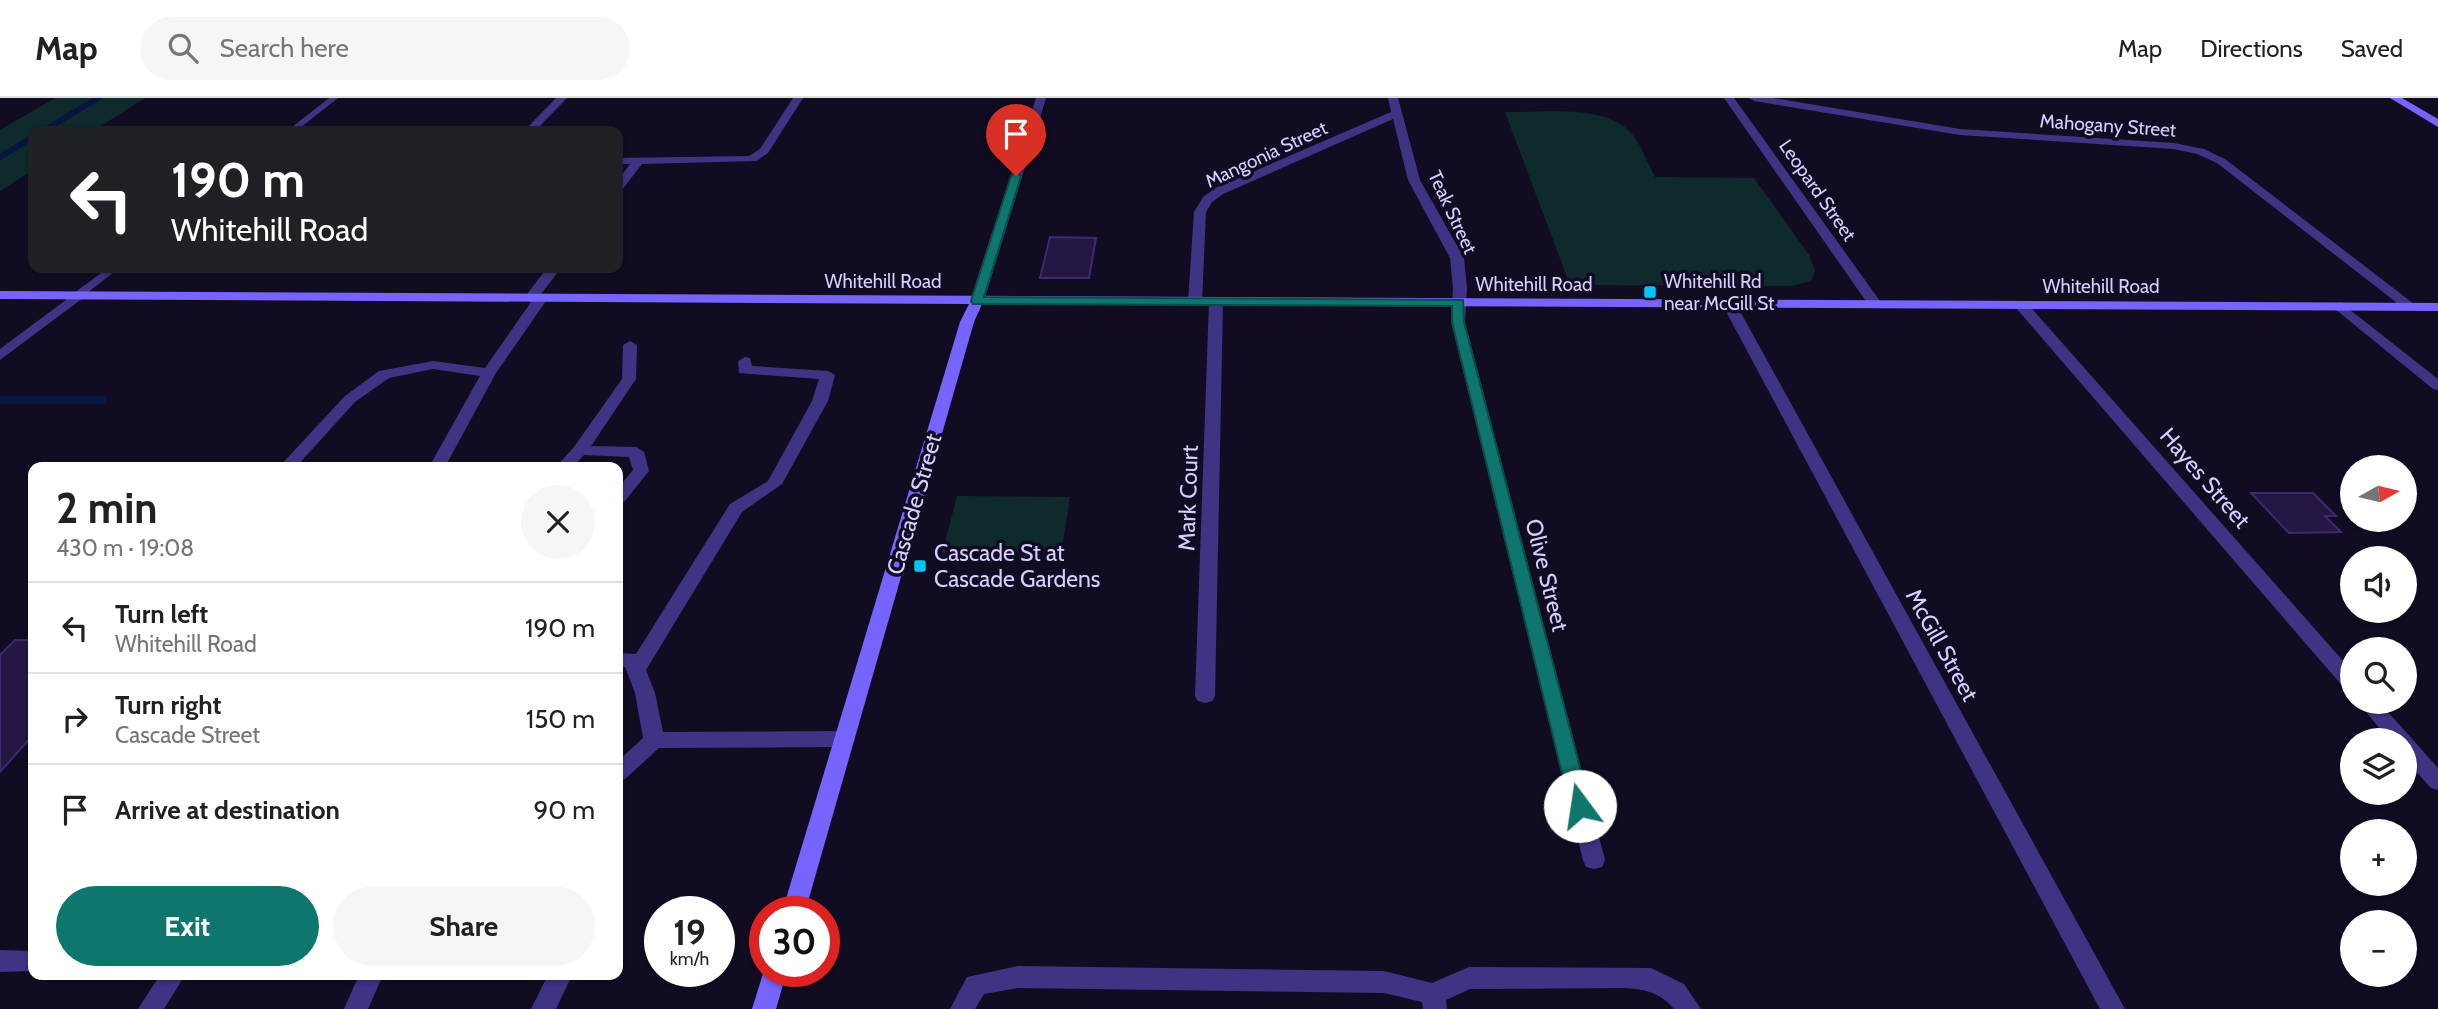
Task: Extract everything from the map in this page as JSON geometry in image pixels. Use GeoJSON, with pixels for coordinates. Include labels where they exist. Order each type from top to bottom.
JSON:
{"type":"FeatureCollection","features":[{"type":"Feature","properties":{"kind":"street"},"geometry":{"type":"LineString","coordinates":[[534,126],[562,98]]}},
{"type":"Feature","properties":{"kind":"street"},"geometry":{"type":"LineString","coordinates":[[623,160],[752,159],[764,150],[799,98]]}},
{"type":"Feature","properties":{"kind":"street","name":"Cascade Street"},"geometry":{"type":"LineString","coordinates":[[798,896],[967,322],[977,301],[1041,98]]}},
{"type":"Feature","properties":{"kind":"street","name":"Teak Street"},"geometry":{"type":"LineString","coordinates":[[1393,98],[1414,180],[1457,258],[1458,302]]}},
{"type":"Feature","properties":{"kind":"street","name":"Leopard Street"},"geometry":{"type":"LineString","coordinates":[[1729,98],[1875,304]]}},
{"type":"Feature","properties":{"kind":"street","name":"Mahogany Street"},"geometry":{"type":"LineString","coordinates":[[1754,98],[1961,132],[2174,146],[2200,151],[2237,172],[2411,307]]}},
{"type":"Feature","properties":{"kind":"street"},"geometry":{"type":"LineString","coordinates":[[1848,114],[1853,98]]}},
{"type":"Feature","properties":{"kind":"street"},"geometry":{"type":"LineString","coordinates":[[2395,98],[2438,124]]}},
{"type":"Feature","properties":{"kind":"street","name":"Mangonia Street"},"geometry":{"type":"LineString","coordinates":[[1195,302],[1200,212],[1207,200],[1219,191],[1396,114]]}},
{"type":"Feature","properties":{"kind":"street"},"geometry":{"type":"LineString","coordinates":[[623,181],[639,161]]}},
{"type":"Feature","properties":{"kind":"street"},"geometry":{"type":"LineString","coordinates":[[440,462],[489,373],[551,273]]}},
{"type":"Feature","properties":{"kind":"street","name":"Whitehill Road"},"geometry":{"type":"LineString","coordinates":[[0,295],[2438,307]]}},
{"type":"Feature","properties":{"kind":"street"},"geometry":{"type":"LineString","coordinates":[[0,356],[78,295]]}},
{"type":"Feature","properties":{"kind":"street","name":"Mark Court"},"geometry":{"type":"LineString","coordinates":[[1205,696],[1216,302]]}},
{"type":"Feature","properties":{"kind":"street","name":"Olive Street"},"geometry":{"type":"LineString","coordinates":[[1458,302],[1458,322],[1594,860]]}},
{"type":"Feature","properties":{"kind":"street","name":"McGill Street"},"geometry":{"type":"LineString","coordinates":[[1729,304],[2113,1009]]}},
{"type":"Feature","properties":{"kind":"street","name":"Hayes Street"},"geometry":{"type":"LineString","coordinates":[[2021,305],[2340,670]]}},
{"type":"Feature","properties":{"kind":"street"},"geometry":{"type":"LineString","coordinates":[[2340,306],[2438,386]]}},
{"type":"Feature","properties":{"kind":"street"},"geometry":{"type":"LineString","coordinates":[[569,462],[629,379],[630,345]]}},
{"type":"Feature","properties":{"kind":"street"},"geometry":{"type":"LineString","coordinates":[[636,670],[736,508],[774,484],[820,401],[828,375],[744,370],[745,361]]}},
{"type":"Feature","properties":{"kind":"street"},"geometry":{"type":"LineString","coordinates":[[291,462],[350,399],[384,374],[433,365],[489,373]]}},
{"type":"Feature","properties":{"kind":"street"},"geometry":{"type":"LineString","coordinates":[[580,450],[636,452],[640,471],[623,492]]}},
{"type":"Feature","properties":{"kind":"street"},"geometry":{"type":"LineString","coordinates":[[623,660],[632,660],[645,693],[654,740]]}},
{"type":"Feature","properties":{"kind":"street"},"geometry":{"type":"LineString","coordinates":[[2378,714],[2391,728]]}},
{"type":"Feature","properties":{"kind":"street"},"geometry":{"type":"LineString","coordinates":[[623,768],[654,740],[845,739]]}},
{"type":"Feature","properties":{"kind":"street"},"geometry":{"type":"LineString","coordinates":[[2417,758],[2438,782]]}},
{"type":"Feature","properties":{"kind":"street"},"geometry":{"type":"LineString","coordinates":[[0,961],[28,961]]}},
{"type":"Feature","properties":{"kind":"street"},"geometry":{"type":"LineString","coordinates":[[962,1009],[976,985],[1018,977],[1384,982],[1434,1001],[1469,978],[1623,977],[1651,979],[1675,992],[1689,1009]]}},
{"type":"Feature","properties":{"kind":"street"},"geometry":{"type":"LineString","coordinates":[[150,1009],[170,980]]}},
{"type":"Feature","properties":{"kind":"street"},"geometry":{"type":"LineString","coordinates":[[356,1009],[369,980]]}},
{"type":"Feature","properties":{"kind":"street"},"geometry":{"type":"LineString","coordinates":[[543,1009],[558,980]]}},
{"type":"Feature","properties":{"kind":"street"},"geometry":{"type":"LineString","coordinates":[[764,1009],[770,987]]}},
{"type":"Feature","properties":{"kind":"lane"},"geometry":{"type":"LineString","coordinates":[[298,126],[334,98]]}},
{"type":"Feature","properties":{"kind":"lane"},"geometry":{"type":"LineString","coordinates":[[78,295],[107,273]]}},
{"type":"Feature","properties":{"kind":"green space"},"geometry":{"type":"Polygon","coordinates":[[[55,98],[145,98],[101,126],[28,126],[28,173],[0,191],[0,130],[55,98]]]}},
{"type":"Feature","properties":{"kind":"green space"},"geometry":{"type":"Polygon","coordinates":[[[1505,112],[1575,112],[1610,119],[1624,127],[1635,138],[1655,177],[1754,178],[1809,255],[1815,271],[1811,281],[1792,286],[1570,285],[1505,112]]]}},
{"type":"Feature","properties":{"kind":"green space"},"geometry":{"type":"Polygon","coordinates":[[[957,496],[1070,497],[1061,554],[942,553],[957,496]]]}},
{"type":"Feature","properties":{"kind":"building"},"geometry":{"type":"Polygon","coordinates":[[[1050,237],[1096,238],[1089,278],[1040,278],[1050,237]]]}},
{"type":"Feature","properties":{"kind":"building"},"geometry":{"type":"Polygon","coordinates":[[[2251,493],[2313,493],[2336,516],[2325,516],[2341,532],[2289,533],[2251,493]]]}},
{"type":"Feature","properties":{"kind":"building"},"geometry":{"type":"Polygon","coordinates":[[[15,640],[28,640],[28,741],[0,772],[0,655],[15,640]]]}},
{"type":"Feature","properties":{"kind":"waterway"},"geometry":{"type":"LineString","coordinates":[[51,126],[98,98]]}},
{"type":"Feature","properties":{"kind":"waterway"},"geometry":{"type":"LineString","coordinates":[[0,157],[28,140]]}},
{"type":"Feature","properties":{"kind":"waterway"},"geometry":{"type":"LineString","coordinates":[[0,400],[103,400]]}},
{"type":"Feature","properties":{"kind":"place","name":"Whitehill Rd near McGill St"},"geometry":{"type":"Point","coordinates":[1650,292]}},
{"type":"Feature","properties":{"kind":"place","name":"Cascade St at Cascade Gardens"},"geometry":{"type":"Point","coordinates":[920,566]}},
{"type":"Feature","properties":{"kind":"route"},"geometry":{"type":"LineString","coordinates":[[1016,176],[977,301],[1458,302],[1458,322],[1580,806]]}}]}
